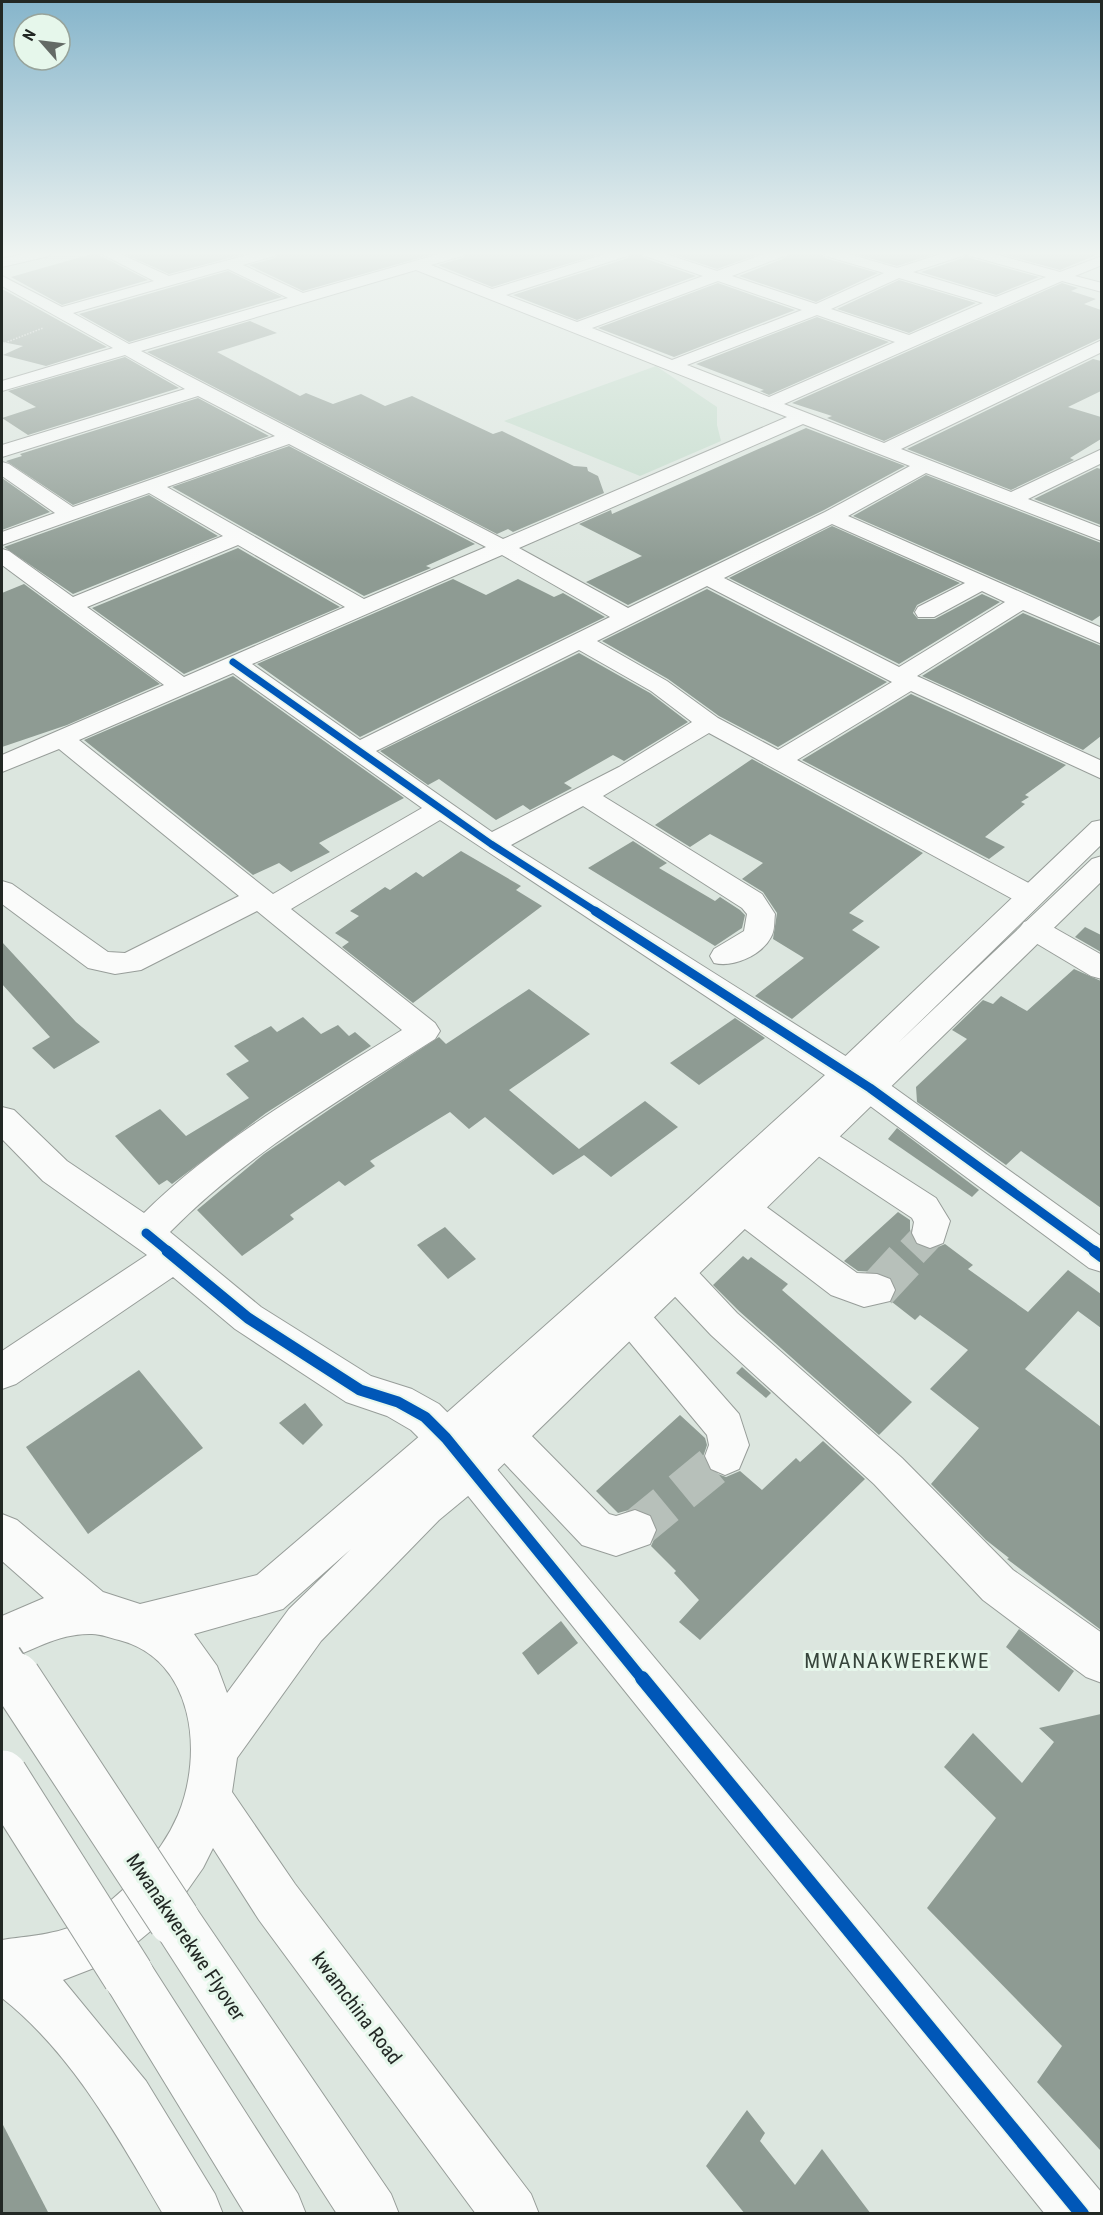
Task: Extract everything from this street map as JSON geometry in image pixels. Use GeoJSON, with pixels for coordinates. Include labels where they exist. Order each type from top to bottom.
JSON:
{"type":"FeatureCollection","features":[{"type":"Feature","properties":{"kind":"street"},"geometry":{"type":"LineString","coordinates":[[2,386],[100,356]]}},
{"type":"Feature","properties":{"kind":"street"},"geometry":{"type":"LineString","coordinates":[[138,356],[501,546],[627,617]]}},
{"type":"Feature","properties":{"kind":"street"},"geometry":{"type":"LineString","coordinates":[[651,356],[1101,535]]}},
{"type":"Feature","properties":{"kind":"street"},"geometry":{"type":"LineString","coordinates":[[673,365],[696,356]]}},
{"type":"Feature","properties":{"kind":"street"},"geometry":{"type":"LineString","coordinates":[[771,403],[879,356]]}},
{"type":"Feature","properties":{"kind":"street"},"geometry":{"type":"LineString","coordinates":[[884,450],[1077,356]]}},
{"type":"Feature","properties":{"kind":"street"},"geometry":{"type":"LineString","coordinates":[[1065,362],[1092,370]]}},
{"type":"Feature","properties":{"kind":"street"},"geometry":{"type":"LineString","coordinates":[[2,451],[200,390]]}},
{"type":"Feature","properties":{"kind":"street"},"geometry":{"type":"LineString","coordinates":[[2,764],[805,416]]}},
{"type":"Feature","properties":{"kind":"street"},"geometry":{"type":"LineString","coordinates":[[2,539],[149,485],[290,437]]}},
{"type":"Feature","properties":{"kind":"street"},"geometry":{"type":"LineString","coordinates":[[1011,499],[1101,454]]}},
{"type":"Feature","properties":{"kind":"street"},"geometry":{"type":"LineString","coordinates":[[356,751],[832,516],[926,465]]}},
{"type":"Feature","properties":{"kind":"street"},"geometry":{"type":"LineString","coordinates":[[2,468],[71,515]]}},
{"type":"Feature","properties":{"kind":"street"},"geometry":{"type":"LineString","coordinates":[[149,485],[361,608]]}},
{"type":"Feature","properties":{"kind":"street"},"geometry":{"type":"LineString","coordinates":[[832,516],[1101,637]]}},
{"type":"Feature","properties":{"kind":"street"},"geometry":{"type":"LineString","coordinates":[[69,606],[238,537]]}},
{"type":"Feature","properties":{"kind":"street"},"geometry":{"type":"LineString","coordinates":[[2,555],[181,686]]}},
{"type":"Feature","properties":{"kind":"street"},"geometry":{"type":"LineString","coordinates":[[706,577],[905,679],[1101,771]]}},
{"type":"Feature","properties":{"kind":"street"},"geometry":{"type":"LineString","coordinates":[[926,612],[982,583]]}},
{"type":"Feature","properties":{"kind":"street"},"geometry":{"type":"LineString","coordinates":[[778,761],[1022,602]]}},
{"type":"Feature","properties":{"kind":"street"},"geometry":{"type":"LineString","coordinates":[[581,640],[659,686],[709,723],[778,761],[1032,912],[1101,969]]}},
{"type":"Feature","properties":{"kind":"street"},"geometry":{"type":"LineString","coordinates":[[233,662],[356,751],[491,844],[858,1081],[1101,1257]]}},
{"type":"Feature","properties":{"kind":"street"},"geometry":{"type":"LineString","coordinates":[[491,844],[584,795],[709,723]]}},
{"type":"Feature","properties":{"kind":"street"},"geometry":{"type":"LineString","coordinates":[[2,1372],[160,1245],[175,1204],[277,1125],[424,1031],[62,739]]}},
{"type":"Feature","properties":{"kind":"street"},"geometry":{"type":"LineString","coordinates":[[584,795],[752,901],[761,915],[758,935],[735,952],[725,956]]}},
{"type":"Feature","properties":{"kind":"street"},"geometry":{"type":"LineString","coordinates":[[2,890],[99,961],[116,964],[130,963],[265,903],[440,809]]}},
{"type":"Feature","properties":{"kind":"street"},"geometry":{"type":"LineString","coordinates":[[146,1624],[268,1594],[459,1454],[858,1081],[1032,912],[1101,828]]}},
{"type":"Feature","properties":{"kind":"street"},"geometry":{"type":"LineString","coordinates":[[1032,912],[1101,865]]}},
{"type":"Feature","properties":{"kind":"street"},"geometry":{"type":"LineString","coordinates":[[216,1747],[305,1625],[424,1506],[459,1454],[505,1436],[631,1317],[665,1263],[745,1210],[818,1139],[858,1081]]}},
{"type":"Feature","properties":{"kind":"street"},"geometry":{"type":"LineString","coordinates":[[2,1119],[55,1171],[160,1245],[248,1318],[360,1390],[398,1402],[425,1417],[459,1454],[1082,2214]]}},
{"type":"Feature","properties":{"kind":"street"},"geometry":{"type":"LineString","coordinates":[[818,1139],[924,1208],[932,1221],[930,1233]]}},
{"type":"Feature","properties":{"kind":"street"},"geometry":{"type":"LineString","coordinates":[[745,1210],[844,1284],[864,1291],[877,1290]]}},
{"type":"Feature","properties":{"kind":"street"},"geometry":{"type":"LineString","coordinates":[[665,1263],[724,1324],[888,1471],[998,1585],[1101,1661]]}},
{"type":"Feature","properties":{"kind":"street"},"geometry":{"type":"LineString","coordinates":[[631,1317],[725,1427],[729,1445],[725,1456]]}},
{"type":"Feature","properties":{"kind":"street"},"geometry":{"type":"LineString","coordinates":[[505,1436],[597,1531],[616,1536],[635,1530]]}},
{"type":"Feature","properties":{"kind":"street"},"geometry":{"type":"LineString","coordinates":[[2,1534],[93,1612]]}},
{"type":"Feature","properties":{"kind":"street"},"geometry":{"type":"LineString","coordinates":[[2,1639],[35,1621],[93,1612],[146,1624],[175,1644],[197,1672],[211,1707],[216,1747],[208,1798],[186,1850],[152,1897],[106,1935],[55,1958],[2,1966]]}},
{"type":"Feature","properties":{"kind":"street","name":"Mwanakwerekwe Flyover"},"geometry":{"type":"LineString","coordinates":[[2,1659],[371,2214]]}},
{"type":"Feature","properties":{"kind":"street"},"geometry":{"type":"LineString","coordinates":[[2,1776],[278,2214]]}},
{"type":"Feature","properties":{"kind":"street","name":"kwamchina Road"},"geometry":{"type":"LineString","coordinates":[[208,1798],[278,1902],[511,2214]]}},
{"type":"Feature","properties":{"kind":"street"},"geometry":{"type":"LineString","coordinates":[[2,1966],[49,2002],[127,2100],[195,2214]]}},
{"type":"Feature","properties":{"kind":"green space"},"geometry":{"type":"Polygon","coordinates":[[[656,366],[717,407],[717,425],[721,441],[640,476],[504,421],[656,366]]]}},
{"type":"Feature","properties":{"kind":"building"},"geometry":{"type":"Polygon","coordinates":[[[8,356],[77,356],[46,366],[8,356]]]}},
{"type":"Feature","properties":{"kind":"building"},"geometry":{"type":"Polygon","coordinates":[[[155,356],[225,356],[300,396],[306,393],[333,404],[361,394],[385,406],[412,396],[493,434],[502,431],[574,466],[587,467],[588,471],[598,476],[604,493],[513,532],[508,529],[497,534],[155,356]]]}},
{"type":"Feature","properties":{"kind":"building"},"geometry":{"type":"Polygon","coordinates":[[[716,356],[856,356],[769,395],[760,391],[764,390],[696,364],[716,356]]]}},
{"type":"Feature","properties":{"kind":"building"},"geometry":{"type":"Polygon","coordinates":[[[897,356],[1062,356],[884,441],[827,418],[832,416],[792,403],[897,356]]]}},
{"type":"Feature","properties":{"kind":"building"},"geometry":{"type":"Polygon","coordinates":[[[125,357],[179,388],[28,435],[2,418],[36,407],[8,391],[125,357]]]}},
{"type":"Feature","properties":{"kind":"building"},"geometry":{"type":"Polygon","coordinates":[[[1093,359],[1101,361],[1101,391],[1068,407],[1101,417],[1101,439],[1070,458],[1074,460],[1011,490],[907,449],[1093,359]]]}},
{"type":"Feature","properties":{"kind":"building"},"geometry":{"type":"Polygon","coordinates":[[[198,398],[269,436],[73,505],[6,461],[22,456],[20,454],[198,398]]]}},
{"type":"Feature","properties":{"kind":"building"},"geometry":{"type":"Polygon","coordinates":[[[806,428],[905,466],[824,510],[628,605],[586,582],[642,556],[579,524],[611,510],[612,514],[806,428]]]}},
{"type":"Feature","properties":{"kind":"building"},"geometry":{"type":"Polygon","coordinates":[[[289,446],[475,544],[426,566],[431,568],[364,596],[172,487],[289,446]]]}},
{"type":"Feature","properties":{"kind":"building"},"geometry":{"type":"Polygon","coordinates":[[[1097,468],[1101,469],[1101,525],[1034,499],[1097,468]]]}},
{"type":"Feature","properties":{"kind":"building"},"geometry":{"type":"Polygon","coordinates":[[[926,475],[1101,543],[1101,615],[1092,621],[853,516],[926,475]]]}},
{"type":"Feature","properties":{"kind":"building"},"geometry":{"type":"Polygon","coordinates":[[[2,478],[50,512],[2,530],[2,478]]]}},
{"type":"Feature","properties":{"kind":"building"},"geometry":{"type":"Polygon","coordinates":[[[149,495],[218,536],[73,594],[4,547],[149,495]]]}},
{"type":"Feature","properties":{"kind":"building"},"geometry":{"type":"Polygon","coordinates":[[[832,526],[960,583],[917,605],[913,613],[918,619],[935,619],[982,594],[1000,602],[899,664],[729,578],[832,526]]]}},
{"type":"Feature","properties":{"kind":"building"},"geometry":{"type":"Polygon","coordinates":[[[238,548],[340,607],[184,674],[92,608],[238,548]]]}},
{"type":"Feature","properties":{"kind":"building"},"geometry":{"type":"Polygon","coordinates":[[[453,579],[486,595],[518,579],[554,597],[563,593],[605,617],[360,737],[257,664],[453,579]]]}},
{"type":"Feature","properties":{"kind":"building"},"geometry":{"type":"Polygon","coordinates":[[[24,584],[160,684],[67,725],[2,747],[2,593],[24,584]]]}},
{"type":"Feature","properties":{"kind":"building"},"geometry":{"type":"Polygon","coordinates":[[[707,589],[887,682],[778,747],[719,716],[668,679],[602,641],[707,589]]]}},
{"type":"Feature","properties":{"kind":"building"},"geometry":{"type":"Polygon","coordinates":[[[1023,613],[1101,646],[1101,736],[1083,750],[922,676],[1023,613]]]}},
{"type":"Feature","properties":{"kind":"building"},"geometry":{"type":"Polygon","coordinates":[[[579,653],[650,693],[688,722],[624,761],[613,755],[564,783],[572,788],[530,810],[523,805],[496,820],[439,779],[428,785],[380,751],[579,653]]]}},
{"type":"Feature","properties":{"kind":"building"},"geometry":{"type":"Polygon","coordinates":[[[233,676],[404,798],[319,843],[330,852],[291,872],[279,863],[253,875],[84,740],[233,676]]]}},
{"type":"Feature","properties":{"kind":"building"},"geometry":{"type":"Polygon","coordinates":[[[911,694],[1066,765],[1025,795],[1029,797],[1021,802],[1025,804],[985,837],[1005,847],[989,859],[802,760],[911,694]]]}},
{"type":"Feature","properties":{"kind":"building"},"geometry":{"type":"Polygon","coordinates":[[[752,759],[923,853],[849,913],[864,921],[852,930],[880,947],[792,1019],[755,996],[804,958],[773,939],[777,913],[763,892],[742,879],[763,863],[710,834],[690,847],[655,825],[752,759]]]}},
{"type":"Feature","properties":{"kind":"building"},"geometry":{"type":"Polygon","coordinates":[[[633,841],[667,863],[659,868],[715,901],[720,897],[740,910],[745,915],[742,928],[715,946],[588,868],[633,841]]]}},
{"type":"Feature","properties":{"kind":"building"},"geometry":{"type":"Polygon","coordinates":[[[461,851],[521,886],[516,890],[542,906],[413,1003],[342,947],[349,942],[335,933],[359,916],[350,911],[385,887],[390,890],[416,872],[423,877],[461,851]]]}},
{"type":"Feature","properties":{"kind":"building"},"geometry":{"type":"Polygon","coordinates":[[[1085,927],[1101,935],[1101,952],[1075,937],[1085,927]]]}},
{"type":"Feature","properties":{"kind":"building"},"geometry":{"type":"Polygon","coordinates":[[[2,942],[76,1022],[100,1042],[54,1069],[32,1048],[50,1037],[2,984],[2,942]]]}},
{"type":"Feature","properties":{"kind":"building"},"geometry":{"type":"Polygon","coordinates":[[[1074,969],[1101,981],[1101,1208],[1021,1151],[1006,1165],[917,1102],[916,1087],[967,1039],[952,1030],[983,1000],[993,1004],[1001,996],[1027,1011],[1074,969]]]}},
{"type":"Feature","properties":{"kind":"building"},"geometry":{"type":"Polygon","coordinates":[[[529,989],[590,1034],[509,1090],[579,1149],[645,1101],[678,1127],[611,1177],[584,1155],[553,1175],[485,1117],[469,1129],[450,1112],[370,1161],[375,1166],[345,1186],[339,1181],[290,1215],[294,1219],[242,1256],[197,1210],[264,1154],[333,1107],[439,1037],[446,1044],[529,989]]]}},
{"type":"Feature","properties":{"kind":"building"},"geometry":{"type":"Polygon","coordinates":[[[303,1017],[321,1034],[338,1025],[349,1036],[355,1032],[371,1046],[266,1113],[172,1184],[167,1180],[159,1185],[115,1136],[160,1109],[186,1136],[249,1098],[226,1074],[249,1061],[234,1046],[271,1026],[277,1032],[303,1017]]]}},
{"type":"Feature","properties":{"kind":"building"},"geometry":{"type":"Polygon","coordinates":[[[735,1018],[765,1038],[699,1085],[670,1063],[735,1018]]]}},
{"type":"Feature","properties":{"kind":"building"},"geometry":{"type":"Polygon","coordinates":[[[897,1128],[979,1190],[972,1197],[888,1139],[897,1128]]]}},
{"type":"Feature","properties":{"kind":"building"},"geometry":{"type":"Polygon","coordinates":[[[898,1212],[910,1220],[910,1234],[916,1245],[931,1250],[945,1244],[973,1265],[968,1269],[1028,1312],[1068,1270],[1101,1294],[1101,1328],[1078,1311],[1025,1369],[1101,1427],[1101,1630],[1007,1559],[1009,1558],[986,1540],[931,1484],[979,1428],[930,1389],[968,1350],[920,1315],[915,1320],[892,1302],[897,1289],[891,1277],[877,1272],[858,1271],[844,1261],[898,1212]]]}},
{"type":"Feature","properties":{"kind":"building"},"geometry":{"type":"Polygon","coordinates":[[[445,1227],[476,1259],[448,1279],[417,1245],[445,1227]]]}},
{"type":"Feature","properties":{"kind":"building"},"geometry":{"type":"Polygon","coordinates":[[[743,1256],[748,1260],[751,1257],[788,1284],[782,1290],[912,1402],[879,1435],[739,1311],[713,1285],[743,1256]]]}},
{"type":"Feature","properties":{"kind":"building"},"geometry":{"type":"Polygon","coordinates":[[[742,1367],[771,1393],[766,1398],[736,1373],[742,1367]]]}},
{"type":"Feature","properties":{"kind":"building"},"geometry":{"type":"Polygon","coordinates":[[[139,1370],[203,1448],[88,1534],[26,1447],[139,1370]]]}},
{"type":"Feature","properties":{"kind":"building"},"geometry":{"type":"Polygon","coordinates":[[[305,1403],[323,1425],[303,1445],[279,1423],[305,1403]]]}},
{"type":"Feature","properties":{"kind":"building"},"geometry":{"type":"Polygon","coordinates":[[[680,1415],[705,1438],[707,1445],[703,1457],[710,1471],[726,1477],[740,1471],[762,1490],[796,1458],[800,1462],[823,1441],[865,1479],[700,1640],[679,1622],[699,1600],[674,1573],[676,1571],[651,1546],[658,1531],[652,1515],[636,1508],[618,1513],[596,1491],[680,1415]]]}},
{"type":"Feature","properties":{"kind":"building"},"geometry":{"type":"Polygon","coordinates":[[[561,1621],[578,1643],[538,1675],[522,1653],[561,1621]]]}},
{"type":"Feature","properties":{"kind":"building"},"geometry":{"type":"Polygon","coordinates":[[[1019,1629],[1074,1671],[1059,1692],[1006,1647],[1019,1629]]]}},
{"type":"Feature","properties":{"kind":"building"},"geometry":{"type":"Polygon","coordinates":[[[1101,1714],[1101,2151],[1037,2082],[1062,2046],[927,1908],[996,1818],[944,1767],[973,1733],[1022,1783],[1054,1742],[1039,1728],[1101,1714]]]}},
{"type":"Feature","properties":{"kind":"building"},"geometry":{"type":"Polygon","coordinates":[[[747,2110],[765,2133],[760,2141],[795,2185],[822,2149],[871,2214],[745,2214],[706,2166],[747,2110]]]}},
{"type":"Feature","properties":{"kind":"building"},"geometry":{"type":"Polygon","coordinates":[[[2,2123],[49,2214],[2,2214],[2,2123]]]}},
{"type":"Feature","properties":{"kind":"tunnel"},"geometry":{"type":"LineString","coordinates":[[912,1252],[930,1233]]}},
{"type":"Feature","properties":{"kind":"tunnel"},"geometry":{"type":"LineString","coordinates":[[877,1290],[913,1251]]}},
{"type":"Feature","properties":{"kind":"tunnel"},"geometry":{"type":"LineString","coordinates":[[635,1530],[725,1456]]}},
{"type":"Feature","properties":{"kind":"cycle path"},"geometry":{"type":"LineString","coordinates":[[233,662],[491,844],[870,1088],[1102,1257]]}},
{"type":"Feature","properties":{"kind":"cycle path"},"geometry":{"type":"LineString","coordinates":[[146,1233],[248,1318],[360,1390],[398,1402],[425,1417],[446,1438],[1082,2214]]}},
{"type":"Feature","properties":{"kind":"district","name":"MWANAKWEREKWE"},"geometry":{"type":"Point","coordinates":[897,1661]}}]}
